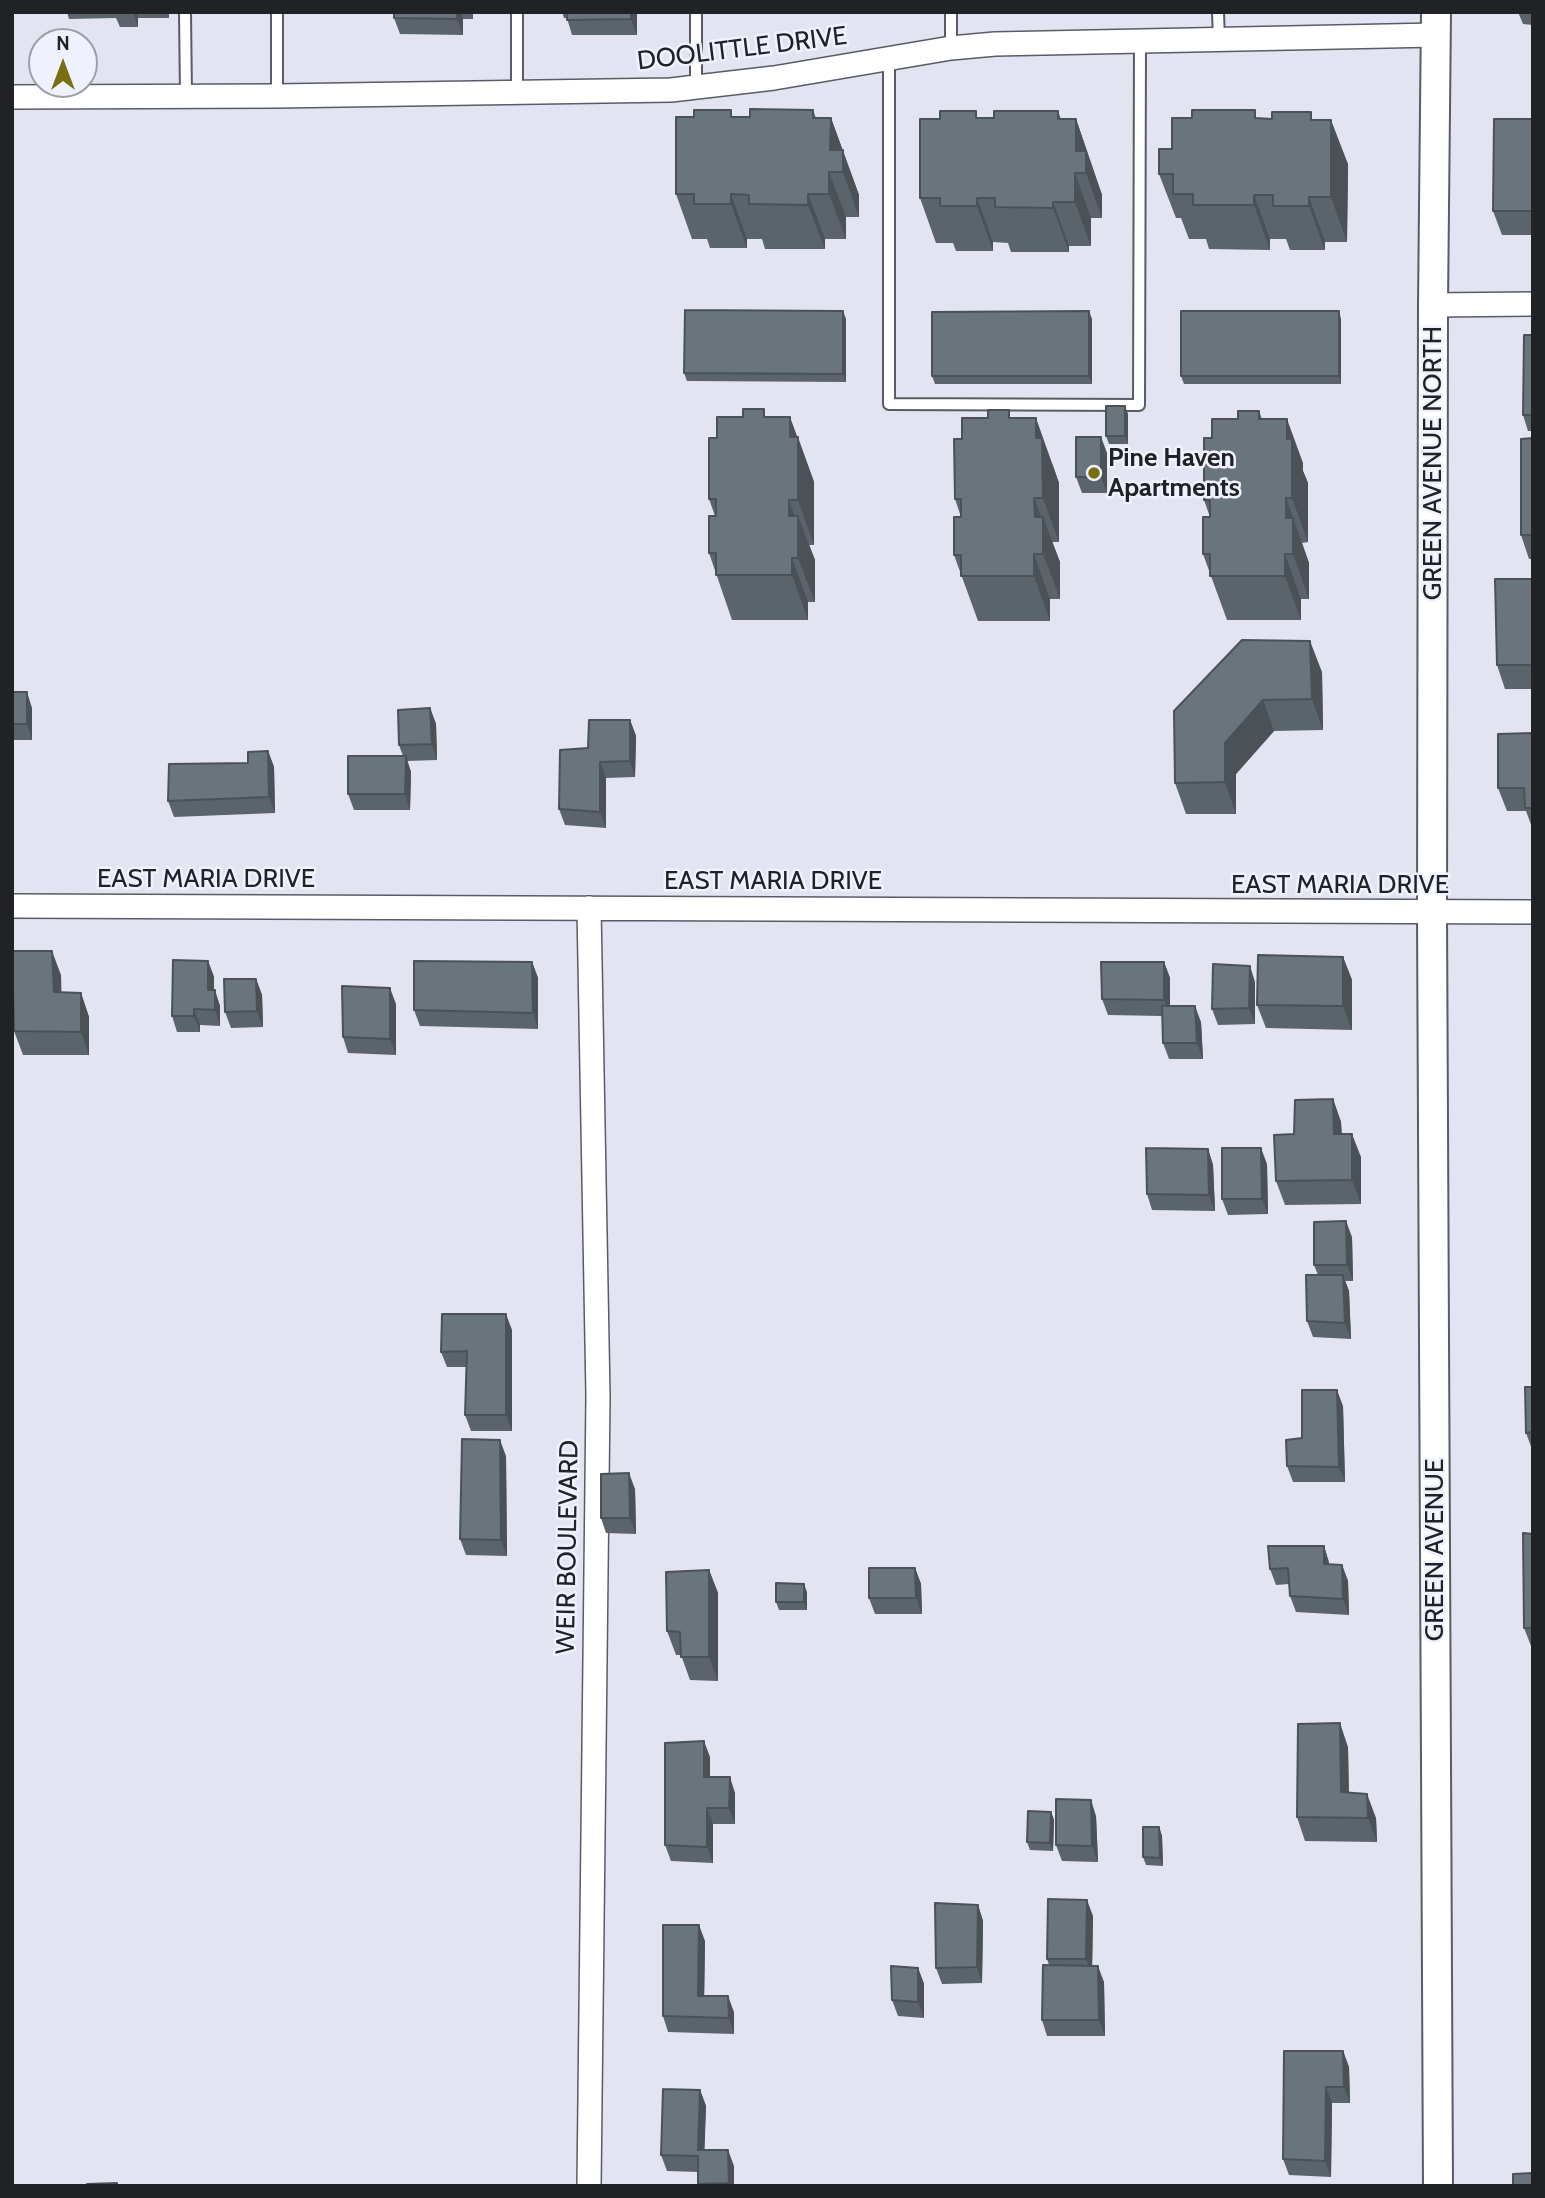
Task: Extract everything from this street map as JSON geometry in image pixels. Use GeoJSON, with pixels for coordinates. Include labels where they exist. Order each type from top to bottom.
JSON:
{"type":"FeatureCollection","features":[{"type":"Feature","properties":{"kind":"street","name":"DOOLITTLE DRIVE"},"geometry":{"type":"LineString","coordinates":[[12,97],[671,90],[774,78],[889,57],[995,44],[1219,41],[1436,24]]}},
{"type":"Feature","properties":{"kind":"street","name":"GREEN AVENUE NORTH"},"geometry":{"type":"LineString","coordinates":[[1432,913],[1436,24]]}},
{"type":"Feature","properties":{"kind":"street"},"geometry":{"type":"LineString","coordinates":[[1433,305],[1533,304]]}},
{"type":"Feature","properties":{"kind":"street","name":"EAST MARIA DRIVE"},"geometry":{"type":"LineString","coordinates":[[12,906],[1533,912]]}},
{"type":"Feature","properties":{"kind":"street","name":"WEIR BOULEVARD"},"geometry":{"type":"LineString","coordinates":[[589,908],[598,1396],[589,2186]]}},
{"type":"Feature","properties":{"kind":"street","name":"GREEN AVENUE"},"geometry":{"type":"LineString","coordinates":[[1432,913],[1438,2186]]}},
{"type":"Feature","properties":{"kind":"lane"},"geometry":{"type":"LineString","coordinates":[[185,12],[186,96]]}},
{"type":"Feature","properties":{"kind":"lane"},"geometry":{"type":"LineString","coordinates":[[277,12],[277,96]]}},
{"type":"Feature","properties":{"kind":"lane"},"geometry":{"type":"LineString","coordinates":[[517,12],[517,92]]}},
{"type":"Feature","properties":{"kind":"lane"},"geometry":{"type":"LineString","coordinates":[[696,12],[696,87]]}},
{"type":"Feature","properties":{"kind":"lane"},"geometry":{"type":"LineString","coordinates":[[951,12],[951,48]]}},
{"type":"Feature","properties":{"kind":"lane"},"geometry":{"type":"LineString","coordinates":[[1219,12],[1219,41]]}},
{"type":"Feature","properties":{"kind":"lane"},"geometry":{"type":"LineString","coordinates":[[889,57],[889,404],[1139,405],[1140,42]]}},
{"type":"Feature","properties":{"kind":"building"},"geometry":{"type":"Polygon","coordinates":[[[394,12],[457,12],[457,19],[394,18],[394,12]]]}},
{"type":"Feature","properties":{"kind":"building"},"geometry":{"type":"Polygon","coordinates":[[[567,12],[631,12],[631,19],[567,20],[567,12]]]}},
{"type":"Feature","properties":{"kind":"building"},"geometry":{"type":"Polygon","coordinates":[[[750,109],[813,110],[813,118],[831,118],[830,150],[843,150],[843,172],[829,172],[829,194],[808,194],[808,205],[749,204],[749,195],[731,194],[731,204],[694,204],[694,194],[676,194],[676,117],[694,117],[694,110],[731,110],[731,117],[750,117],[750,109]]]}},
{"type":"Feature","properties":{"kind":"building"},"geometry":{"type":"Polygon","coordinates":[[[1192,110],[1255,110],[1255,118],[1272,119],[1272,112],[1311,112],[1311,120],[1331,120],[1331,197],[1309,197],[1309,206],[1273,206],[1273,195],[1254,195],[1254,205],[1193,205],[1193,194],[1173,194],[1173,174],[1159,174],[1159,149],[1172,149],[1172,118],[1192,118],[1192,110]]]}},
{"type":"Feature","properties":{"kind":"building"},"geometry":{"type":"Polygon","coordinates":[[[940,111],[976,111],[976,118],[994,118],[994,111],[1058,111],[1058,119],[1076,119],[1076,151],[1086,151],[1086,173],[1075,173],[1075,202],[1053,202],[1053,208],[995,207],[995,198],[977,198],[977,206],[940,206],[940,198],[920,198],[920,119],[940,119],[940,111]]]}},
{"type":"Feature","properties":{"kind":"building"},"geometry":{"type":"Polygon","coordinates":[[[1494,119],[1533,119],[1533,211],[1493,211],[1494,119]]]}},
{"type":"Feature","properties":{"kind":"building"},"geometry":{"type":"Polygon","coordinates":[[[685,310],[843,311],[843,374],[684,373],[685,310]]]}},
{"type":"Feature","properties":{"kind":"building"},"geometry":{"type":"Polygon","coordinates":[[[1089,311],[1089,376],[932,376],[932,312],[1089,311]]]}},
{"type":"Feature","properties":{"kind":"building"},"geometry":{"type":"Polygon","coordinates":[[[1181,311],[1339,311],[1339,376],[1181,376],[1181,311]]]}},
{"type":"Feature","properties":{"kind":"building"},"geometry":{"type":"Polygon","coordinates":[[[1524,335],[1533,335],[1533,415],[1523,415],[1524,335]]]}},
{"type":"Feature","properties":{"kind":"building"},"geometry":{"type":"Polygon","coordinates":[[[1106,406],[1125,406],[1125,436],[1106,436],[1106,406]]]}},
{"type":"Feature","properties":{"kind":"building"},"geometry":{"type":"Polygon","coordinates":[[[743,409],[764,409],[764,417],[790,417],[790,437],[798,437],[798,500],[789,500],[789,516],[798,516],[798,558],[792,558],[792,575],[716,575],[716,553],[709,553],[709,516],[716,516],[716,499],[709,499],[709,438],[717,438],[717,417],[743,417],[743,409]]]}},
{"type":"Feature","properties":{"kind":"building"},"geometry":{"type":"Polygon","coordinates":[[[988,410],[1009,410],[1009,418],[1036,418],[1036,438],[1042,438],[1043,498],[1034,498],[1035,517],[1043,517],[1043,554],[1034,554],[1034,576],[961,576],[961,555],[954,555],[954,517],[961,517],[961,499],[955,499],[954,439],[962,439],[962,418],[988,418],[988,410]]]}},
{"type":"Feature","properties":{"kind":"building"},"geometry":{"type":"Polygon","coordinates":[[[1238,411],[1259,411],[1259,419],[1287,419],[1287,439],[1292,439],[1292,498],[1286,498],[1286,518],[1293,518],[1293,554],[1285,554],[1285,576],[1210,576],[1210,554],[1203,554],[1203,517],[1210,517],[1210,500],[1204,500],[1204,438],[1212,438],[1212,419],[1238,419],[1238,411]]]}},
{"type":"Feature","properties":{"kind":"building"},"geometry":{"type":"Polygon","coordinates":[[[1076,437],[1101,437],[1101,477],[1076,477],[1076,437]]]}},
{"type":"Feature","properties":{"kind":"building"},"geometry":{"type":"Polygon","coordinates":[[[1533,438],[1533,535],[1521,535],[1521,439],[1533,438]]]}},
{"type":"Feature","properties":{"kind":"building"},"geometry":{"type":"Polygon","coordinates":[[[1495,579],[1533,579],[1533,665],[1497,665],[1495,579]]]}},
{"type":"Feature","properties":{"kind":"building"},"geometry":{"type":"Polygon","coordinates":[[[1242,640],[1310,641],[1312,699],[1263,700],[1225,743],[1225,782],[1175,783],[1174,711],[1242,640]]]}},
{"type":"Feature","properties":{"kind":"building"},"geometry":{"type":"Polygon","coordinates":[[[12,692],[27,692],[27,724],[12,724],[12,692]]]}},
{"type":"Feature","properties":{"kind":"building"},"geometry":{"type":"Polygon","coordinates":[[[430,708],[432,744],[399,745],[398,710],[430,708]]]}},
{"type":"Feature","properties":{"kind":"building"},"geometry":{"type":"Polygon","coordinates":[[[589,720],[630,720],[630,761],[600,762],[600,812],[559,809],[560,750],[588,748],[589,720]]]}},
{"type":"Feature","properties":{"kind":"building"},"geometry":{"type":"Polygon","coordinates":[[[1533,733],[1533,808],[1525,808],[1524,788],[1498,788],[1498,734],[1533,733]]]}},
{"type":"Feature","properties":{"kind":"building"},"geometry":{"type":"Polygon","coordinates":[[[268,751],[269,797],[168,801],[169,764],[248,763],[248,752],[268,751]]]}},
{"type":"Feature","properties":{"kind":"building"},"geometry":{"type":"Polygon","coordinates":[[[348,756],[406,756],[405,794],[348,794],[348,756]]]}},
{"type":"Feature","properties":{"kind":"building"},"geometry":{"type":"Polygon","coordinates":[[[12,951],[52,951],[54,992],[81,993],[81,1032],[14,1031],[12,951]]]}},
{"type":"Feature","properties":{"kind":"building"},"geometry":{"type":"Polygon","coordinates":[[[1258,955],[1343,957],[1343,1006],[1257,1005],[1258,955]]]}},
{"type":"Feature","properties":{"kind":"building"},"geometry":{"type":"Polygon","coordinates":[[[173,960],[208,961],[208,990],[215,990],[215,1010],[194,1009],[194,1016],[172,1016],[173,960]]]}},
{"type":"Feature","properties":{"kind":"building"},"geometry":{"type":"Polygon","coordinates":[[[414,961],[532,962],[533,1013],[414,1010],[414,961]]]}},
{"type":"Feature","properties":{"kind":"building"},"geometry":{"type":"Polygon","coordinates":[[[1101,962],[1164,962],[1164,1000],[1102,999],[1101,962]]]}},
{"type":"Feature","properties":{"kind":"building"},"geometry":{"type":"Polygon","coordinates":[[[1213,964],[1250,966],[1249,1008],[1212,1009],[1213,964]]]}},
{"type":"Feature","properties":{"kind":"building"},"geometry":{"type":"Polygon","coordinates":[[[224,979],[256,979],[257,1011],[225,1012],[224,979]]]}},
{"type":"Feature","properties":{"kind":"building"},"geometry":{"type":"Polygon","coordinates":[[[342,986],[390,988],[390,1039],[343,1037],[342,986]]]}},
{"type":"Feature","properties":{"kind":"building"},"geometry":{"type":"Polygon","coordinates":[[[1162,1006],[1195,1006],[1197,1043],[1163,1043],[1162,1006]]]}},
{"type":"Feature","properties":{"kind":"building"},"geometry":{"type":"Polygon","coordinates":[[[1333,1099],[1334,1134],[1352,1134],[1352,1180],[1276,1181],[1274,1135],[1294,1134],[1295,1100],[1333,1099]]]}},
{"type":"Feature","properties":{"kind":"building"},"geometry":{"type":"Polygon","coordinates":[[[1146,1148],[1208,1149],[1209,1195],[1147,1194],[1146,1148]]]}},
{"type":"Feature","properties":{"kind":"building"},"geometry":{"type":"Polygon","coordinates":[[[1222,1148],[1261,1148],[1262,1199],[1222,1199],[1222,1148]]]}},
{"type":"Feature","properties":{"kind":"building"},"geometry":{"type":"Polygon","coordinates":[[[1346,1221],[1347,1265],[1314,1265],[1314,1222],[1346,1221]]]}},
{"type":"Feature","properties":{"kind":"building"},"geometry":{"type":"Polygon","coordinates":[[[1306,1275],[1343,1275],[1345,1323],[1307,1321],[1306,1275]]]}},
{"type":"Feature","properties":{"kind":"building"},"geometry":{"type":"Polygon","coordinates":[[[442,1314],[506,1314],[506,1415],[465,1415],[467,1351],[441,1352],[442,1314]]]}},
{"type":"Feature","properties":{"kind":"building"},"geometry":{"type":"Polygon","coordinates":[[[1525,1387],[1533,1387],[1533,1432],[1526,1433],[1525,1387]]]}},
{"type":"Feature","properties":{"kind":"building"},"geometry":{"type":"Polygon","coordinates":[[[1302,1390],[1337,1390],[1339,1467],[1287,1466],[1286,1440],[1302,1438],[1302,1390]]]}},
{"type":"Feature","properties":{"kind":"building"},"geometry":{"type":"Polygon","coordinates":[[[462,1439],[500,1440],[501,1540],[460,1539],[462,1439]]]}},
{"type":"Feature","properties":{"kind":"building"},"geometry":{"type":"Polygon","coordinates":[[[629,1473],[630,1518],[601,1518],[601,1474],[629,1473]]]}},
{"type":"Feature","properties":{"kind":"building"},"geometry":{"type":"Polygon","coordinates":[[[1523,1533],[1533,1534],[1533,1628],[1524,1628],[1523,1533]]]}},
{"type":"Feature","properties":{"kind":"building"},"geometry":{"type":"Polygon","coordinates":[[[1268,1546],[1324,1546],[1324,1564],[1342,1565],[1343,1599],[1290,1596],[1288,1568],[1270,1569],[1268,1546]]]}},
{"type":"Feature","properties":{"kind":"building"},"geometry":{"type":"Polygon","coordinates":[[[869,1568],[915,1568],[916,1598],[869,1598],[869,1568]]]}},
{"type":"Feature","properties":{"kind":"building"},"geometry":{"type":"Polygon","coordinates":[[[709,1570],[709,1657],[681,1657],[680,1632],[667,1631],[666,1572],[709,1570]]]}},
{"type":"Feature","properties":{"kind":"building"},"geometry":{"type":"Polygon","coordinates":[[[776,1583],[804,1584],[804,1602],[776,1602],[776,1583]]]}},
{"type":"Feature","properties":{"kind":"building"},"geometry":{"type":"Polygon","coordinates":[[[1340,1723],[1341,1792],[1367,1794],[1368,1818],[1297,1817],[1298,1724],[1340,1723]]]}},
{"type":"Feature","properties":{"kind":"building"},"geometry":{"type":"Polygon","coordinates":[[[704,1741],[704,1777],[730,1777],[729,1808],[707,1808],[707,1847],[665,1845],[665,1743],[704,1741]]]}},
{"type":"Feature","properties":{"kind":"building"},"geometry":{"type":"Polygon","coordinates":[[[1056,1799],[1091,1800],[1092,1846],[1056,1845],[1056,1799]]]}},
{"type":"Feature","properties":{"kind":"building"},"geometry":{"type":"Polygon","coordinates":[[[1028,1811],[1051,1812],[1050,1843],[1027,1842],[1028,1811]]]}},
{"type":"Feature","properties":{"kind":"building"},"geometry":{"type":"Polygon","coordinates":[[[1143,1827],[1159,1827],[1160,1858],[1143,1857],[1143,1827]]]}},
{"type":"Feature","properties":{"kind":"building"},"geometry":{"type":"Polygon","coordinates":[[[1048,1899],[1087,1900],[1086,1959],[1047,1959],[1048,1899]]]}},
{"type":"Feature","properties":{"kind":"building"},"geometry":{"type":"Polygon","coordinates":[[[935,1903],[978,1905],[977,1967],[936,1968],[935,1903]]]}},
{"type":"Feature","properties":{"kind":"building"},"geometry":{"type":"Polygon","coordinates":[[[663,1925],[699,1925],[698,1996],[728,1996],[729,2018],[663,2016],[663,1925]]]}},
{"type":"Feature","properties":{"kind":"building"},"geometry":{"type":"Polygon","coordinates":[[[1043,1965],[1098,1966],[1099,2020],[1042,2020],[1043,1965]]]}},
{"type":"Feature","properties":{"kind":"building"},"geometry":{"type":"Polygon","coordinates":[[[891,1966],[918,1968],[918,2002],[892,2000],[891,1966]]]}},
{"type":"Feature","properties":{"kind":"building"},"geometry":{"type":"Polygon","coordinates":[[[1284,2051],[1343,2051],[1344,2087],[1326,2087],[1325,2161],[1283,2159],[1284,2051]]]}},
{"type":"Feature","properties":{"kind":"building"},"geometry":{"type":"Polygon","coordinates":[[[663,2089],[700,2090],[698,2150],[728,2150],[729,2183],[698,2184],[698,2156],[661,2155],[663,2089]]]}},
{"type":"Feature","properties":{"kind":"building"},"geometry":{"type":"Polygon","coordinates":[[[1533,2173],[1533,2186],[1513,2186],[1513,2174],[1533,2173]]]}},
{"type":"Feature","properties":{"kind":"building"},"geometry":{"type":"Polygon","coordinates":[[[117,2183],[117,2186],[87,2186],[87,2184],[117,2183]]]}},
{"type":"Feature","properties":{"kind":"place","name":"Pine Haven Apartments"},"geometry":{"type":"Point","coordinates":[1094,473]}}]}
